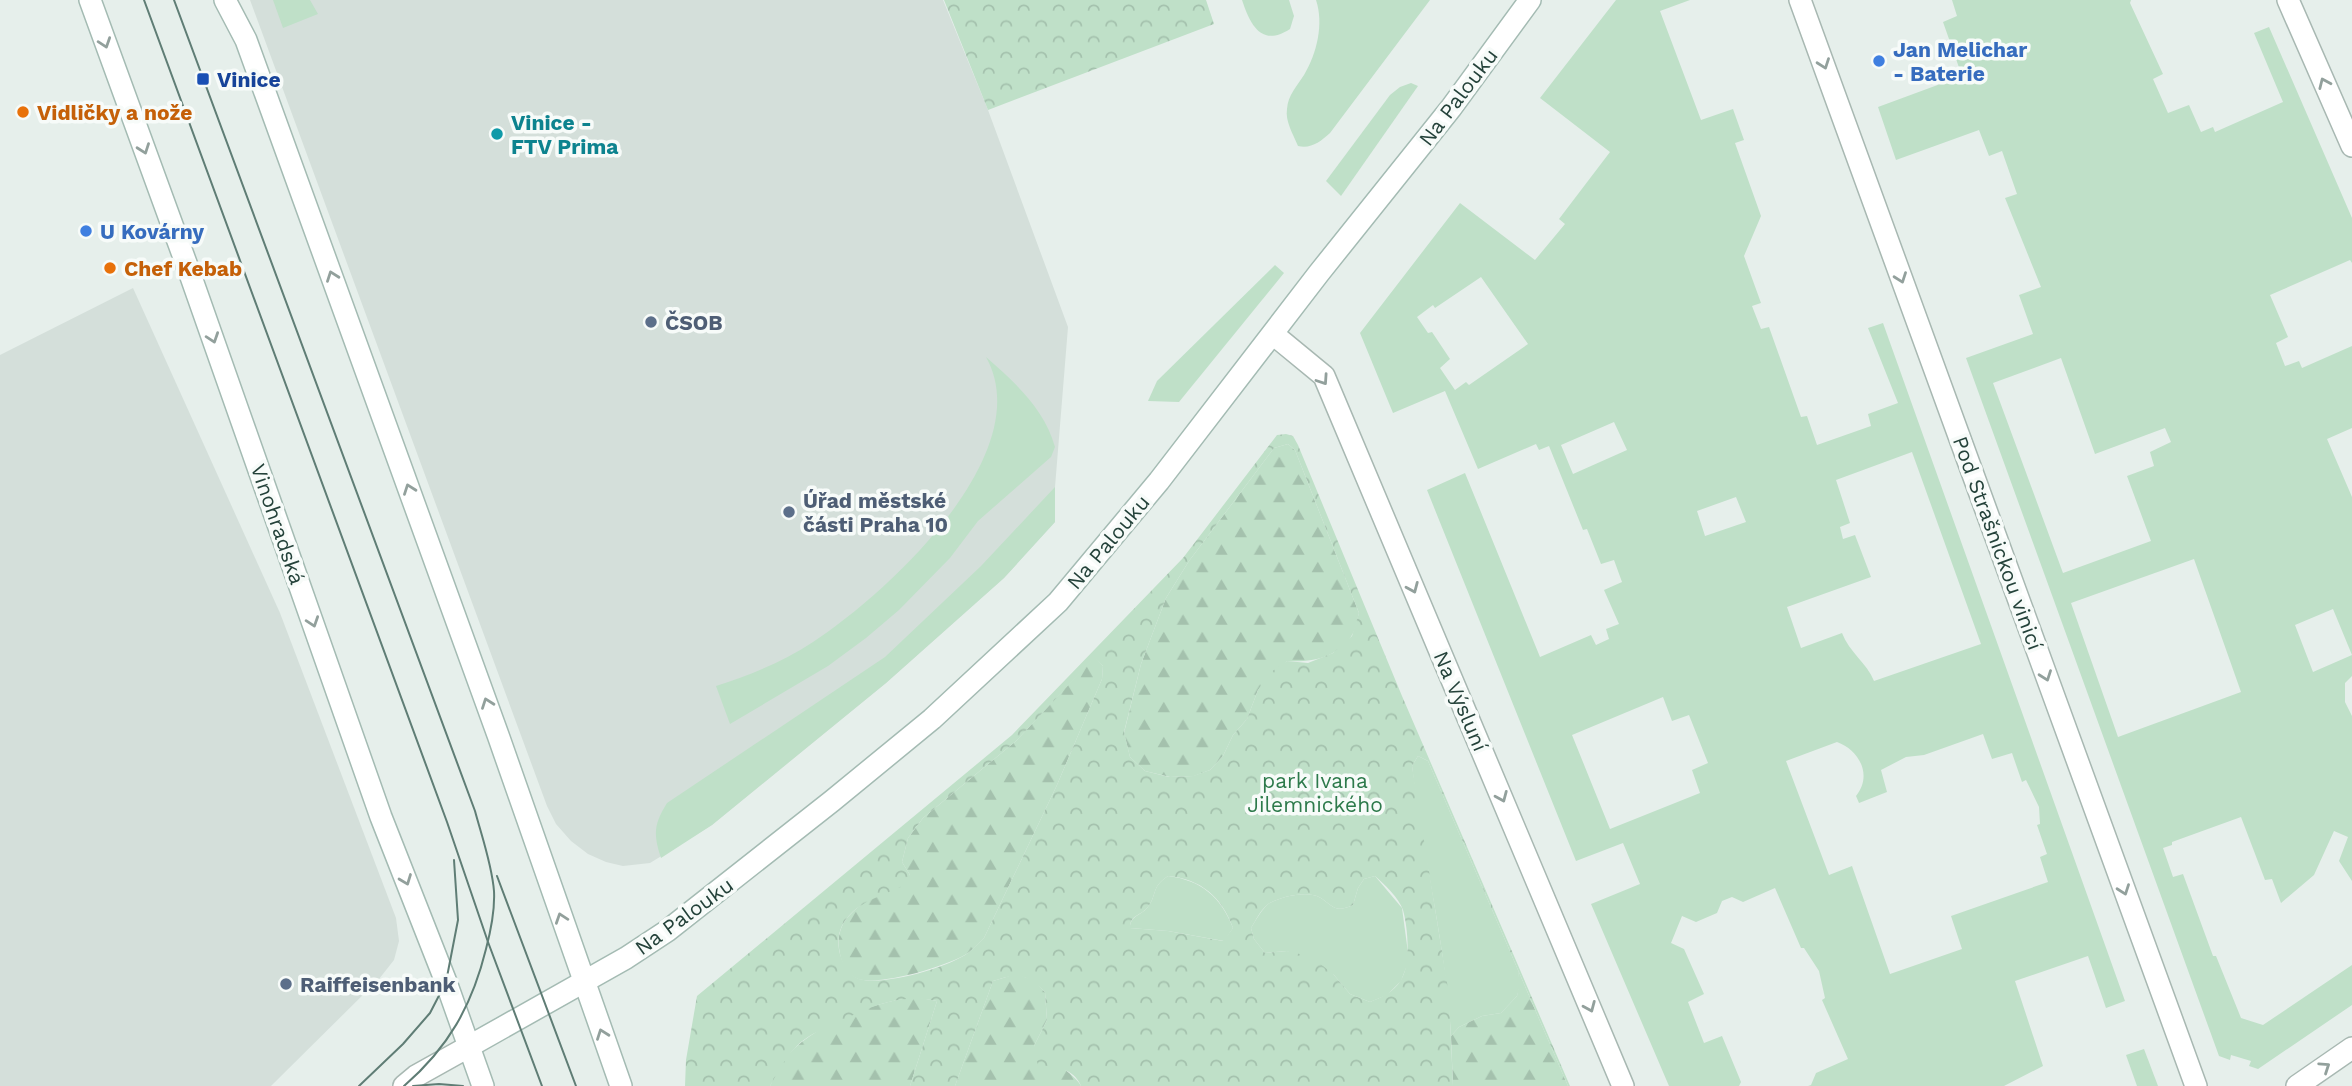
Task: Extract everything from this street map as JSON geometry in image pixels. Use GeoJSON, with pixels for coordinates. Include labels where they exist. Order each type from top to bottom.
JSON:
{"type":"FeatureCollection","features":[{"type":"Feature","properties":{"kind":"street","name":"Vinohradská"},"geometry":{"type":"LineString","coordinates":[[90,0],[190,274],[381,817],[446,982],[483,1086]]}},
{"type":"Feature","properties":{"kind":"street"},"geometry":{"type":"LineString","coordinates":[[225,0],[246,40],[519,794],[621,1086]]}},
{"type":"Feature","properties":{"kind":"street","name":"Na Palouku"},"geometry":{"type":"LineString","coordinates":[[404,1086],[416,1076],[583,983],[667,931],[832,802],[932,719],[1058,602],[1159,481],[1451,108],[1530,0]]}},
{"type":"Feature","properties":{"kind":"street","name":"Pod Strašnickou vinicí"},"geometry":{"type":"LineString","coordinates":[[1800,0],[2196,1086]]}},
{"type":"Feature","properties":{"kind":"street"},"geometry":{"type":"LineString","coordinates":[[2288,0],[2352,146]]}},
{"type":"Feature","properties":{"kind":"street","name":"Na Výsluní"},"geometry":{"type":"LineString","coordinates":[[1273,334],[1324,376],[1623,1086]]}},
{"type":"Feature","properties":{"kind":"street"},"geometry":{"type":"LineString","coordinates":[[2297,1086],[2352,1048]]}},
{"type":"Feature","properties":{"kind":"shaded area"},"geometry":{"type":"Polygon","coordinates":[[[250,0],[943,0],[988,110],[1068,327],[1055,487],[1055,522],[1004,578],[886,683],[712,825],[650,863],[623,866],[588,854],[571,841],[556,824],[547,806],[250,0]]]}},
{"type":"Feature","properties":{"kind":"shaded area"},"geometry":{"type":"Polygon","coordinates":[[[133,288],[280,613],[396,918],[399,941],[394,960],[379,979],[271,1086],[0,1086],[0,355],[133,288]]]}},
{"type":"Feature","properties":{"kind":"green space"},"geometry":{"type":"Polygon","coordinates":[[[273,0],[310,0],[318,14],[283,28],[273,0]]]}},
{"type":"Feature","properties":{"kind":"green space"},"geometry":{"type":"Polygon","coordinates":[[[944,0],[1206,0],[1214,24],[988,110],[944,0]]]}},
{"type":"Feature","properties":{"kind":"green space"},"geometry":{"type":"Polygon","coordinates":[[[1242,0],[1289,0],[1294,16],[1290,29],[1280,34],[1264,35],[1253,25],[1242,0]]]}},
{"type":"Feature","properties":{"kind":"green space"},"geometry":{"type":"Polygon","coordinates":[[[1316,0],[1430,0],[1330,133],[1315,144],[1303,147],[1298,146],[1292,132],[1287,109],[1291,95],[1309,66],[1316,48],[1319,19],[1316,0]]]}},
{"type":"Feature","properties":{"kind":"green space"},"geometry":{"type":"Polygon","coordinates":[[[1616,0],[1690,0],[1660,11],[1701,120],[1733,109],[1744,140],[1735,143],[1761,216],[1744,256],[1761,303],[1752,306],[1761,329],[1769,327],[1801,417],[1807,416],[1817,445],[1871,426],[1868,414],[1898,403],[1868,328],[1883,323],[2125,1001],[2106,1008],[2088,956],[2015,981],[2043,1066],[2004,1086],[1808,1086],[1816,1073],[1848,1059],[1822,1000],[1825,998],[1819,971],[1804,948],[1801,948],[1775,888],[1743,902],[1732,897],[1722,901],[1717,913],[1696,922],[1682,916],[1671,943],[1684,949],[1704,994],[1688,1002],[1704,1043],[1722,1036],[1741,1082],[1739,1086],[1669,1086],[1591,904],[1640,884],[1623,843],[1576,861],[1427,490],[1465,473],[1540,657],[1591,635],[1596,645],[1609,639],[1606,629],[1619,624],[1604,590],[1622,582],[1614,560],[1601,564],[1587,529],[1583,530],[1549,446],[1539,450],[1536,444],[1478,469],[1445,391],[1393,413],[1360,333],[1460,203],[1535,260],[1565,224],[1559,219],[1610,152],[1540,98],[1616,0]],[[1481,277],[1435,308],[1433,305],[1417,317],[1428,333],[1432,332],[1450,359],[1440,368],[1455,390],[1466,382],[1469,385],[1528,344],[1481,277]],[[1614,422],[1561,445],[1573,474],[1627,450],[1614,422]],[[1912,452],[1836,480],[1850,523],[1840,527],[1843,539],[1855,535],[1871,577],[1787,607],[1801,648],[1842,633],[1874,681],[1981,644],[1912,452]],[[1736,497],[1697,511],[1705,536],[1746,522],[1736,497]],[[1663,697],[1572,735],[1610,829],[1700,793],[1692,770],[1708,763],[1689,715],[1672,721],[1663,697]],[[1983,734],[1924,755],[1906,757],[1881,770],[1887,792],[1859,803],[1856,796],[1861,788],[1863,772],[1857,757],[1845,746],[1837,742],[1786,761],[1829,875],[1852,866],[1890,974],[1962,949],[1951,916],[2048,882],[2040,857],[2047,854],[2037,825],[2040,824],[2039,807],[2026,780],[2022,782],[2012,753],[1992,759],[1983,734]]]}},
{"type":"Feature","properties":{"kind":"green space"},"geometry":{"type":"Polygon","coordinates":[[[1952,0],[2131,0],[2130,3],[2163,74],[2153,79],[2168,113],[2189,105],[2201,132],[2213,127],[2215,132],[2283,102],[2254,33],[2269,27],[2352,218],[2352,263],[2350,260],[2270,295],[2288,337],[2276,343],[2285,366],[2299,361],[2302,368],[2352,346],[2352,428],[2327,439],[2352,497],[2352,655],[2352,676],[2345,683],[2345,702],[2352,716],[2352,881],[2339,861],[2348,837],[2334,831],[2314,875],[2281,903],[2272,879],[2265,880],[2241,817],[2172,842],[2172,845],[2163,848],[2173,877],[2183,874],[2213,956],[2216,956],[2241,1018],[2263,1025],[2352,965],[2352,1005],[2258,1069],[2249,1066],[2251,1061],[2231,1055],[2230,1060],[2219,1056],[1966,358],[2033,334],[2019,295],[2041,287],[2005,198],[2017,194],[2002,151],[1989,156],[1979,130],[1896,160],[1878,107],[1962,76],[1943,22],[1957,16],[1952,0]],[[2061,358],[1993,383],[2063,573],[2151,541],[2127,476],[2154,466],[2150,452],[2171,442],[2165,428],[2095,454],[2061,358]],[[2194,559],[2071,603],[2118,737],[2241,692],[2194,559]],[[2333,609],[2295,625],[2313,672],[2352,655],[2333,609]]]}},
{"type":"Feature","properties":{"kind":"green space"},"geometry":{"type":"Polygon","coordinates":[[[1411,83],[1418,86],[1341,196],[1326,181],[1390,95],[1411,83]]]}},
{"type":"Feature","properties":{"kind":"green space"},"geometry":{"type":"Polygon","coordinates":[[[1275,265],[1284,273],[1179,402],[1148,401],[1157,381],[1275,265]]]}},
{"type":"Feature","properties":{"kind":"green space"},"geometry":{"type":"Polygon","coordinates":[[[986,357],[1018,387],[1044,421],[1055,447],[1051,457],[978,521],[950,558],[899,610],[866,638],[828,666],[730,724],[716,686],[754,673],[813,642],[878,591],[914,557],[947,518],[974,477],[992,436],[997,395],[986,357]]]}},
{"type":"Feature","properties":{"kind":"green space","name":"park Ivana Jilemnického"},"geometry":{"type":"Polygon","coordinates":[[[1277,435],[1293,436],[1298,445],[1402,696],[1570,1086],[1428,761],[1418,756],[1412,766],[1449,995],[1453,1086],[1081,1086],[1069,1072],[1038,1066],[1034,1046],[1047,1020],[1045,992],[1027,978],[1015,976],[993,981],[955,1086],[910,1086],[937,1001],[910,999],[871,1007],[809,1037],[792,1052],[770,1086],[685,1086],[686,1060],[697,996],[1012,735],[1183,558],[1277,435]],[[1288,444],[1274,448],[1189,561],[1166,598],[1141,664],[1124,732],[1130,757],[1145,771],[1169,777],[1193,776],[1210,770],[1223,756],[1233,735],[1247,719],[1258,690],[1268,674],[1287,661],[1308,663],[1333,653],[1352,636],[1359,613],[1295,450],[1288,444]],[[1094,658],[1016,741],[923,818],[908,838],[902,862],[910,875],[907,883],[860,906],[844,922],[839,936],[839,949],[844,965],[855,977],[870,981],[884,980],[931,970],[968,953],[984,938],[1057,785],[1102,679],[1103,666],[1094,658]],[[1168,876],[1162,880],[1150,903],[1134,918],[1130,928],[1168,931],[1223,941],[1233,928],[1223,907],[1209,892],[1180,878],[1168,876]],[[1375,876],[1364,879],[1353,905],[1347,908],[1338,909],[1319,897],[1307,894],[1292,895],[1272,902],[1262,910],[1251,928],[1254,939],[1265,953],[1287,951],[1312,957],[1334,975],[1350,994],[1370,1002],[1383,996],[1395,988],[1404,973],[1408,946],[1406,926],[1401,905],[1391,892],[1375,876]]]}},
{"type":"Feature","properties":{"kind":"green space"},"geometry":{"type":"Polygon","coordinates":[[[1288,444],[1295,450],[1359,613],[1353,633],[1340,649],[1324,657],[1287,661],[1258,690],[1247,719],[1233,735],[1223,756],[1210,770],[1194,776],[1170,777],[1145,771],[1130,757],[1124,733],[1141,664],[1166,598],[1189,561],[1274,448],[1288,444]]]}},
{"type":"Feature","properties":{"kind":"green space"},"geometry":{"type":"Polygon","coordinates":[[[1055,487],[1055,522],[1004,578],[886,683],[712,825],[661,858],[656,829],[667,803],[885,657],[981,566],[1055,487]]]}},
{"type":"Feature","properties":{"kind":"green space"},"geometry":{"type":"Polygon","coordinates":[[[1094,657],[1103,666],[1102,679],[1057,785],[984,938],[968,953],[930,969],[882,980],[858,979],[851,975],[844,965],[839,949],[842,926],[861,905],[910,875],[902,862],[908,838],[923,818],[1016,741],[1094,657]]]}},
{"type":"Feature","properties":{"kind":"green space"},"geometry":{"type":"Polygon","coordinates":[[[1418,756],[1428,761],[1518,970],[1520,985],[1517,996],[1501,1013],[1482,1016],[1459,1027],[1451,1036],[1444,968],[1412,766],[1418,756]]]}},
{"type":"Feature","properties":{"kind":"green space"},"geometry":{"type":"Polygon","coordinates":[[[1168,876],[1190,881],[1216,899],[1233,928],[1224,941],[1168,931],[1130,928],[1136,916],[1147,908],[1156,888],[1168,876]]]}},
{"type":"Feature","properties":{"kind":"green space"},"geometry":{"type":"Polygon","coordinates":[[[1375,876],[1402,908],[1409,960],[1401,981],[1387,995],[1370,1002],[1350,994],[1334,975],[1287,951],[1265,953],[1254,939],[1251,928],[1262,910],[1272,902],[1292,895],[1307,894],[1319,897],[1338,909],[1347,908],[1353,905],[1364,879],[1375,876]]]}},
{"type":"Feature","properties":{"kind":"green space"},"geometry":{"type":"Polygon","coordinates":[[[1518,970],[1568,1086],[1453,1086],[1451,1036],[1459,1027],[1482,1016],[1501,1013],[1517,996],[1518,970]]]}},
{"type":"Feature","properties":{"kind":"green space"},"geometry":{"type":"Polygon","coordinates":[[[1016,974],[1033,980],[1045,992],[1047,1020],[1034,1046],[1067,1071],[1081,1086],[955,1086],[993,981],[1016,974]]]}},
{"type":"Feature","properties":{"kind":"green space"},"geometry":{"type":"Polygon","coordinates":[[[915,997],[937,1001],[910,1086],[770,1086],[781,1064],[794,1048],[825,1027],[880,1004],[915,997]]]}},
{"type":"Feature","properties":{"kind":"green space"},"geometry":{"type":"Polygon","coordinates":[[[2144,1049],[2158,1086],[2137,1086],[2126,1055],[2144,1049]]]}},
{"type":"Feature","properties":{"kind":"tram line"},"geometry":{"type":"LineString","coordinates":[[144,0],[542,1086]]}},
{"type":"Feature","properties":{"kind":"tram line"},"geometry":{"type":"LineString","coordinates":[[174,0],[475,811],[491,871],[494,891],[492,920],[480,970],[466,1007],[446,1041],[420,1072],[404,1086]]}},
{"type":"Feature","properties":{"kind":"tram line"},"geometry":{"type":"LineString","coordinates":[[359,1086],[403,1044],[430,1013],[446,982],[458,920],[454,860]]}},
{"type":"Feature","properties":{"kind":"tram line"},"geometry":{"type":"LineString","coordinates":[[497,876],[576,1086]]}},
{"type":"Feature","properties":{"kind":"tram line"},"geometry":{"type":"LineString","coordinates":[[413,1086],[463,1086]]}},
{"type":"Feature","properties":{"kind":"place","name":"Jan Melichar - Baterie"},"geometry":{"type":"Point","coordinates":[1879,61]}},
{"type":"Feature","properties":{"kind":"place","name":"Vinice"},"geometry":{"type":"Point","coordinates":[203,79]}},
{"type":"Feature","properties":{"kind":"place","name":"Vidličky a nože"},"geometry":{"type":"Point","coordinates":[23,112]}},
{"type":"Feature","properties":{"kind":"place","name":"Vinice - FTV Prima"},"geometry":{"type":"Point","coordinates":[497,134]}},
{"type":"Feature","properties":{"kind":"place","name":"U Kovárny"},"geometry":{"type":"Point","coordinates":[86,231]}},
{"type":"Feature","properties":{"kind":"place","name":"Chef Kebab"},"geometry":{"type":"Point","coordinates":[110,268]}},
{"type":"Feature","properties":{"kind":"place","name":"ČSOB"},"geometry":{"type":"Point","coordinates":[651,322]}},
{"type":"Feature","properties":{"kind":"place","name":"Úřad městské části Praha 10"},"geometry":{"type":"Point","coordinates":[789,512]}},
{"type":"Feature","properties":{"kind":"place","name":"Raiffeisenbank"},"geometry":{"type":"Point","coordinates":[286,984]}}]}
